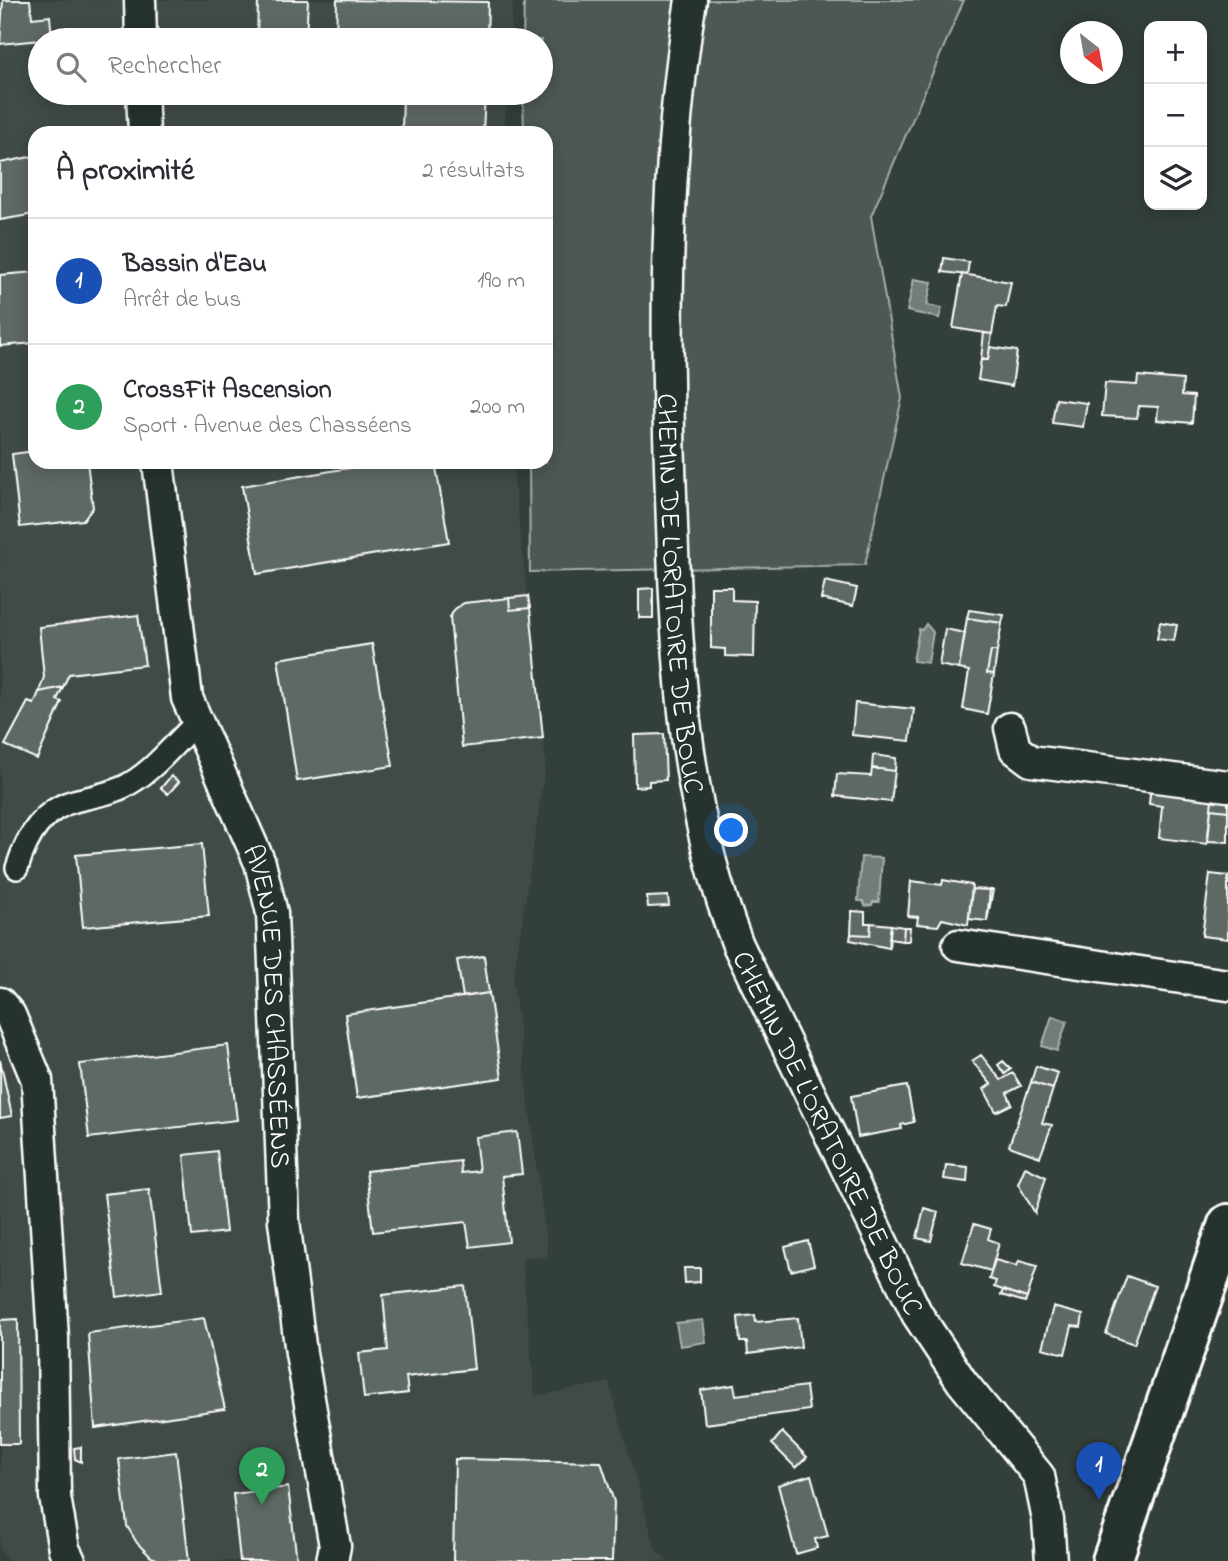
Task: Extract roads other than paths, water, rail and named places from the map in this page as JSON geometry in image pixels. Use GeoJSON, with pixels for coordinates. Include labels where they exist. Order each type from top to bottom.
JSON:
{"type":"FeatureCollection","features":[{"type":"Feature","properties":{"kind":"main road"},"geometry":{"type":"LineString","coordinates":[[1112,1561],[1228,1224]]}},
{"type":"Feature","properties":{"kind":"street"},"geometry":{"type":"LineString","coordinates":[[140,0],[141,28]]}},
{"type":"Feature","properties":{"kind":"street","name":"CHEMIN DE L'ORATOIRE DE BOUC"},"geometry":{"type":"LineString","coordinates":[[691,0],[679,73],[676,114],[668,248],[667,386],[677,636],[690,754],[704,826],[726,915],[738,944],[917,1314],[962,1382],[1040,1476],[1048,1520],[1051,1561]]}},
{"type":"Feature","properties":{"kind":"street"},"geometry":{"type":"LineString","coordinates":[[143,105],[144,126]]}},
{"type":"Feature","properties":{"kind":"street","name":"AVENUE DES CHASSÉENS"},"geometry":{"type":"LineString","coordinates":[[159,469],[185,685],[197,722],[256,853],[272,913],[284,1221],[301,1353],[335,1546],[332,1561]]}},
{"type":"Feature","properties":{"kind":"street"},"geometry":{"type":"LineString","coordinates":[[17,868],[25,841],[44,816],[74,800],[104,794],[130,784],[197,722]]}},
{"type":"Feature","properties":{"kind":"street"},"geometry":{"type":"LineString","coordinates":[[1010,728],[1015,749],[1031,761],[1228,786]]}},
{"type":"Feature","properties":{"kind":"street"},"geometry":{"type":"LineString","coordinates":[[958,945],[1228,985]]}},
{"type":"Feature","properties":{"kind":"street"},"geometry":{"type":"LineString","coordinates":[[0,1003],[10,1015],[37,1080],[53,1338],[55,1497],[64,1549],[70,1561]]}},
{"type":"Feature","properties":{"kind":"place","name":"Bassin d'Eau"},"geometry":{"type":"Point","coordinates":[1099,1500]}},
{"type":"Feature","properties":{"kind":"place","name":"CrossFit Ascension"},"geometry":{"type":"Point","coordinates":[262,1505]}}]}
